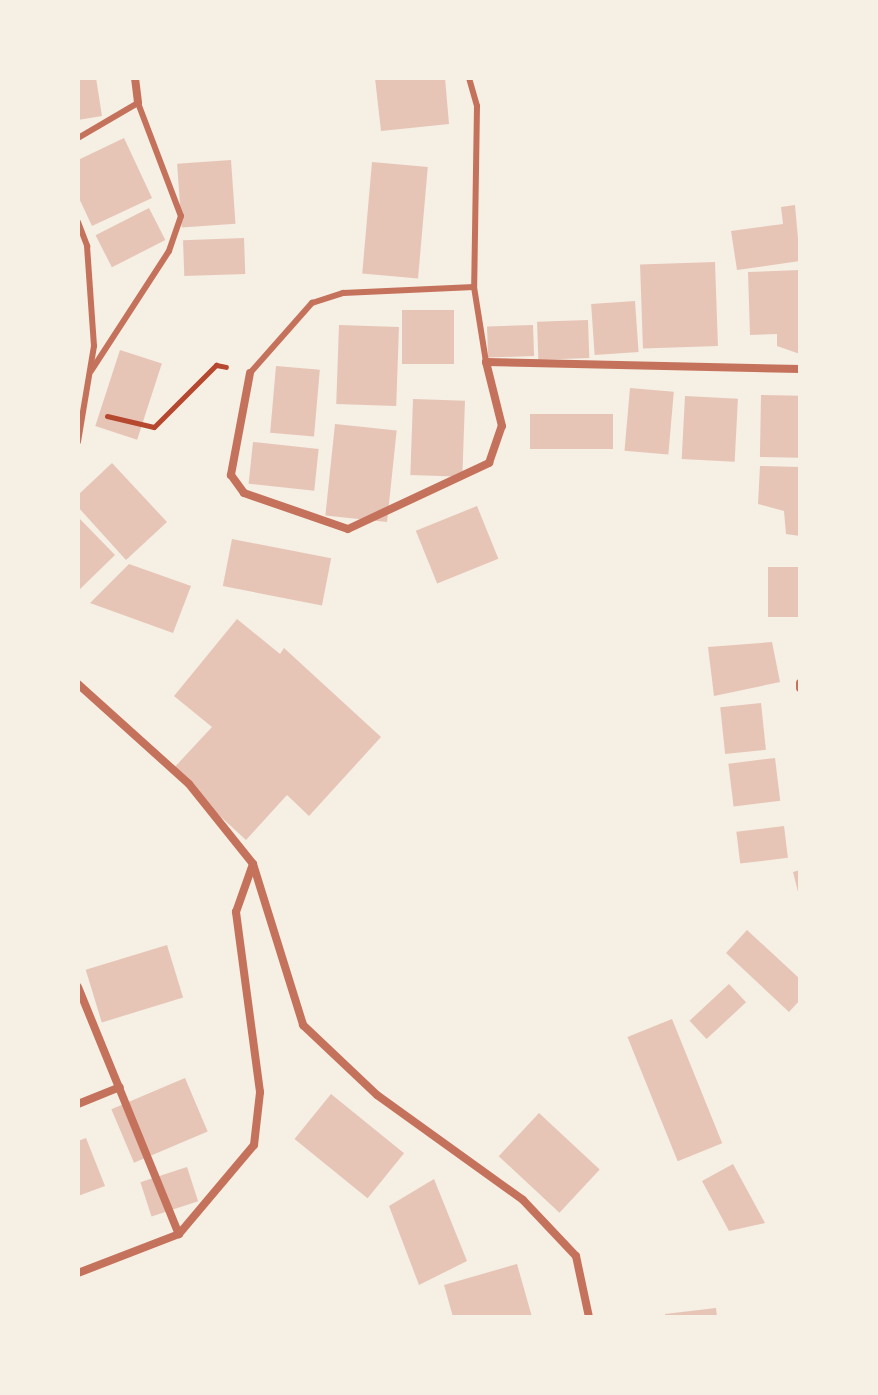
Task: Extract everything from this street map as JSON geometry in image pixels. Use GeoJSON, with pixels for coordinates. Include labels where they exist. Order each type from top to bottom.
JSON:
{"type":"FeatureCollection","features":[{"type":"Feature","properties":{"kind":"street"},"geometry":{"type":"LineString","coordinates":[[135,78],[138,103]]}},
{"type":"Feature","properties":{"kind":"street"},"geometry":{"type":"LineString","coordinates":[[250,373],[231,475],[244,493],[348,529],[489,463],[502,426],[486,362],[800,369]]}},
{"type":"Feature","properties":{"kind":"street"},"geometry":{"type":"LineString","coordinates":[[78,684],[189,784],[253,864],[303,1025],[377,1095],[523,1200],[576,1256],[589,1317]]}},
{"type":"Feature","properties":{"kind":"street"},"geometry":{"type":"LineString","coordinates":[[78,1273],[179,1234],[254,1145],[260,1092],[236,912],[253,864]]}},
{"type":"Feature","properties":{"kind":"street"},"geometry":{"type":"LineString","coordinates":[[78,987],[179,1234]]}},
{"type":"Feature","properties":{"kind":"street"},"geometry":{"type":"LineString","coordinates":[[78,1104],[120,1087]]}},
{"type":"Feature","properties":{"kind":"lane"},"geometry":{"type":"LineString","coordinates":[[469,78],[477,106],[474,287],[486,362]]}},
{"type":"Feature","properties":{"kind":"lane"},"geometry":{"type":"LineString","coordinates":[[78,138],[138,103],[181,216],[169,251],[91,371]]}},
{"type":"Feature","properties":{"kind":"lane"},"geometry":{"type":"LineString","coordinates":[[78,222],[87,246],[91,371],[87,411],[78,442]]}},
{"type":"Feature","properties":{"kind":"lane"},"geometry":{"type":"LineString","coordinates":[[250,373],[312,303],[343,293],[474,287]]}},
{"type":"Feature","properties":{"kind":"path"},"geometry":{"type":"LineString","coordinates":[[87,411],[154,427],[216,365],[250,373]]}},
{"type":"Feature","properties":{"kind":"building"},"geometry":{"type":"Polygon","coordinates":[[[78,78],[96,78],[102,116],[78,120],[78,78]]]}},
{"type":"Feature","properties":{"kind":"building"},"geometry":{"type":"Polygon","coordinates":[[[375,78],[445,78],[449,124],[381,131],[375,78]]]}},
{"type":"Feature","properties":{"kind":"building"},"geometry":{"type":"Polygon","coordinates":[[[124,138],[152,198],[92,226],[78,196],[78,160],[124,138]]]}},
{"type":"Feature","properties":{"kind":"building"},"geometry":{"type":"Polygon","coordinates":[[[231,160],[235,224],[182,228],[177,164],[231,160]]]}},
{"type":"Feature","properties":{"kind":"building"},"geometry":{"type":"Polygon","coordinates":[[[372,162],[428,167],[418,278],[362,274],[372,162]]]}},
{"type":"Feature","properties":{"kind":"building"},"geometry":{"type":"Polygon","coordinates":[[[795,205],[800,261],[737,270],[731,231],[783,224],[781,207],[795,205]]]}},
{"type":"Feature","properties":{"kind":"building"},"geometry":{"type":"Polygon","coordinates":[[[149,208],[165,240],[112,267],[96,235],[149,208]]]}},
{"type":"Feature","properties":{"kind":"building"},"geometry":{"type":"Polygon","coordinates":[[[244,238],[245,274],[184,276],[183,240],[244,238]]]}},
{"type":"Feature","properties":{"kind":"building"},"geometry":{"type":"Polygon","coordinates":[[[715,262],[718,346],[643,349],[640,265],[715,262]]]}},
{"type":"Feature","properties":{"kind":"building"},"geometry":{"type":"Polygon","coordinates":[[[800,270],[800,354],[777,346],[777,334],[750,335],[748,272],[800,270]]]}},
{"type":"Feature","properties":{"kind":"building"},"geometry":{"type":"Polygon","coordinates":[[[635,301],[639,352],[595,355],[591,304],[635,301]]]}},
{"type":"Feature","properties":{"kind":"building"},"geometry":{"type":"Polygon","coordinates":[[[402,310],[454,310],[454,364],[402,364],[402,310]]]}},
{"type":"Feature","properties":{"kind":"building"},"geometry":{"type":"Polygon","coordinates":[[[588,320],[589,358],[538,360],[537,322],[588,320]]]}},
{"type":"Feature","properties":{"kind":"building"},"geometry":{"type":"Polygon","coordinates":[[[339,325],[399,327],[396,406],[336,404],[339,325]]]}},
{"type":"Feature","properties":{"kind":"building"},"geometry":{"type":"Polygon","coordinates":[[[533,325],[534,356],[488,358],[487,327],[533,325]]]}},
{"type":"Feature","properties":{"kind":"building"},"geometry":{"type":"Polygon","coordinates":[[[120,350],[162,364],[137,440],[95,426],[120,350]]]}},
{"type":"Feature","properties":{"kind":"building"},"geometry":{"type":"Polygon","coordinates":[[[276,366],[320,370],[314,437],[270,433],[276,366]]]}},
{"type":"Feature","properties":{"kind":"building"},"geometry":{"type":"Polygon","coordinates":[[[630,388],[674,392],[668,455],[625,451],[630,388]]]}},
{"type":"Feature","properties":{"kind":"building"},"geometry":{"type":"Polygon","coordinates":[[[761,395],[800,396],[799,458],[760,457],[761,395]]]}},
{"type":"Feature","properties":{"kind":"building"},"geometry":{"type":"Polygon","coordinates":[[[685,396],[738,399],[735,462],[682,459],[685,396]]]}},
{"type":"Feature","properties":{"kind":"building"},"geometry":{"type":"Polygon","coordinates":[[[413,399],[465,401],[462,477],[410,475],[413,399]]]}},
{"type":"Feature","properties":{"kind":"building"},"geometry":{"type":"Polygon","coordinates":[[[530,414],[613,414],[613,449],[530,449],[530,414]]]}},
{"type":"Feature","properties":{"kind":"building"},"geometry":{"type":"Polygon","coordinates":[[[335,424],[397,430],[387,522],[325,515],[335,424]]]}},
{"type":"Feature","properties":{"kind":"building"},"geometry":{"type":"Polygon","coordinates":[[[253,442],[319,449],[314,491],[249,484],[253,442]]]}},
{"type":"Feature","properties":{"kind":"building"},"geometry":{"type":"Polygon","coordinates":[[[112,463],[167,522],[126,560],[78,507],[78,495],[112,463]]]}},
{"type":"Feature","properties":{"kind":"building"},"geometry":{"type":"Polygon","coordinates":[[[760,466],[800,467],[800,536],[786,534],[784,511],[758,504],[760,466]]]}},
{"type":"Feature","properties":{"kind":"building"},"geometry":{"type":"Polygon","coordinates":[[[477,506],[498,559],[437,584],[416,531],[477,506]]]}},
{"type":"Feature","properties":{"kind":"building"},"geometry":{"type":"Polygon","coordinates":[[[78,517],[115,555],[78,591],[78,517]]]}},
{"type":"Feature","properties":{"kind":"building"},"geometry":{"type":"Polygon","coordinates":[[[232,539],[331,558],[322,605],[223,586],[232,539]]]}},
{"type":"Feature","properties":{"kind":"building"},"geometry":{"type":"Polygon","coordinates":[[[129,564],[191,586],[173,633],[90,603],[129,564]]]}},
{"type":"Feature","properties":{"kind":"building"},"geometry":{"type":"Polygon","coordinates":[[[768,567],[800,567],[800,617],[768,617],[768,567]]]}},
{"type":"Feature","properties":{"kind":"building"},"geometry":{"type":"Polygon","coordinates":[[[237,619],[280,654],[284,648],[381,737],[309,816],[287,795],[246,840],[171,771],[212,727],[174,696],[237,619]]]}},
{"type":"Feature","properties":{"kind":"building"},"geometry":{"type":"Polygon","coordinates":[[[772,642],[780,682],[714,696],[708,647],[772,642]]]}},
{"type":"Feature","properties":{"kind":"building"},"geometry":{"type":"Polygon","coordinates":[[[761,703],[766,750],[725,754],[720,707],[761,703]]]}},
{"type":"Feature","properties":{"kind":"building"},"geometry":{"type":"Polygon","coordinates":[[[775,758],[780,801],[734,806],[728,764],[775,758]]]}},
{"type":"Feature","properties":{"kind":"building"},"geometry":{"type":"Polygon","coordinates":[[[784,826],[788,858],[740,864],[736,832],[784,826]]]}},
{"type":"Feature","properties":{"kind":"building"},"geometry":{"type":"Polygon","coordinates":[[[800,870],[800,895],[799,896],[793,872],[800,870]]]}},
{"type":"Feature","properties":{"kind":"building"},"geometry":{"type":"Polygon","coordinates":[[[747,930],[800,979],[800,1000],[789,1012],[726,953],[747,930]]]}},
{"type":"Feature","properties":{"kind":"building"},"geometry":{"type":"Polygon","coordinates":[[[167,945],[183,998],[102,1022],[86,970],[167,945]]]}},
{"type":"Feature","properties":{"kind":"building"},"geometry":{"type":"Polygon","coordinates":[[[729,984],[746,1002],[707,1039],[690,1021],[729,984]]]}},
{"type":"Feature","properties":{"kind":"building"},"geometry":{"type":"Polygon","coordinates":[[[672,1019],[722,1143],[678,1161],[627,1037],[672,1019]]]}},
{"type":"Feature","properties":{"kind":"building"},"geometry":{"type":"Polygon","coordinates":[[[185,1078],[208,1131],[134,1163],[111,1109],[185,1078]]]}},
{"type":"Feature","properties":{"kind":"building"},"geometry":{"type":"Polygon","coordinates":[[[331,1094],[404,1153],[368,1198],[294,1139],[331,1094]]]}},
{"type":"Feature","properties":{"kind":"building"},"geometry":{"type":"Polygon","coordinates":[[[539,1113],[600,1170],[559,1213],[499,1156],[539,1113]]]}},
{"type":"Feature","properties":{"kind":"building"},"geometry":{"type":"Polygon","coordinates":[[[86,1138],[105,1186],[78,1196],[78,1141],[86,1138]]]}},
{"type":"Feature","properties":{"kind":"building"},"geometry":{"type":"Polygon","coordinates":[[[733,1164],[765,1223],[729,1231],[702,1181],[733,1164]]]}},
{"type":"Feature","properties":{"kind":"building"},"geometry":{"type":"Polygon","coordinates":[[[187,1167],[198,1201],[152,1216],[140,1182],[187,1167]]]}},
{"type":"Feature","properties":{"kind":"building"},"geometry":{"type":"Polygon","coordinates":[[[434,1179],[467,1261],[419,1285],[389,1206],[434,1179]]]}},
{"type":"Feature","properties":{"kind":"building"},"geometry":{"type":"Polygon","coordinates":[[[517,1264],[532,1317],[453,1317],[444,1285],[517,1264]]]}},
{"type":"Feature","properties":{"kind":"building"},"geometry":{"type":"Polygon","coordinates":[[[716,1308],[717,1317],[665,1317],[665,1314],[716,1308]]]}}]}
